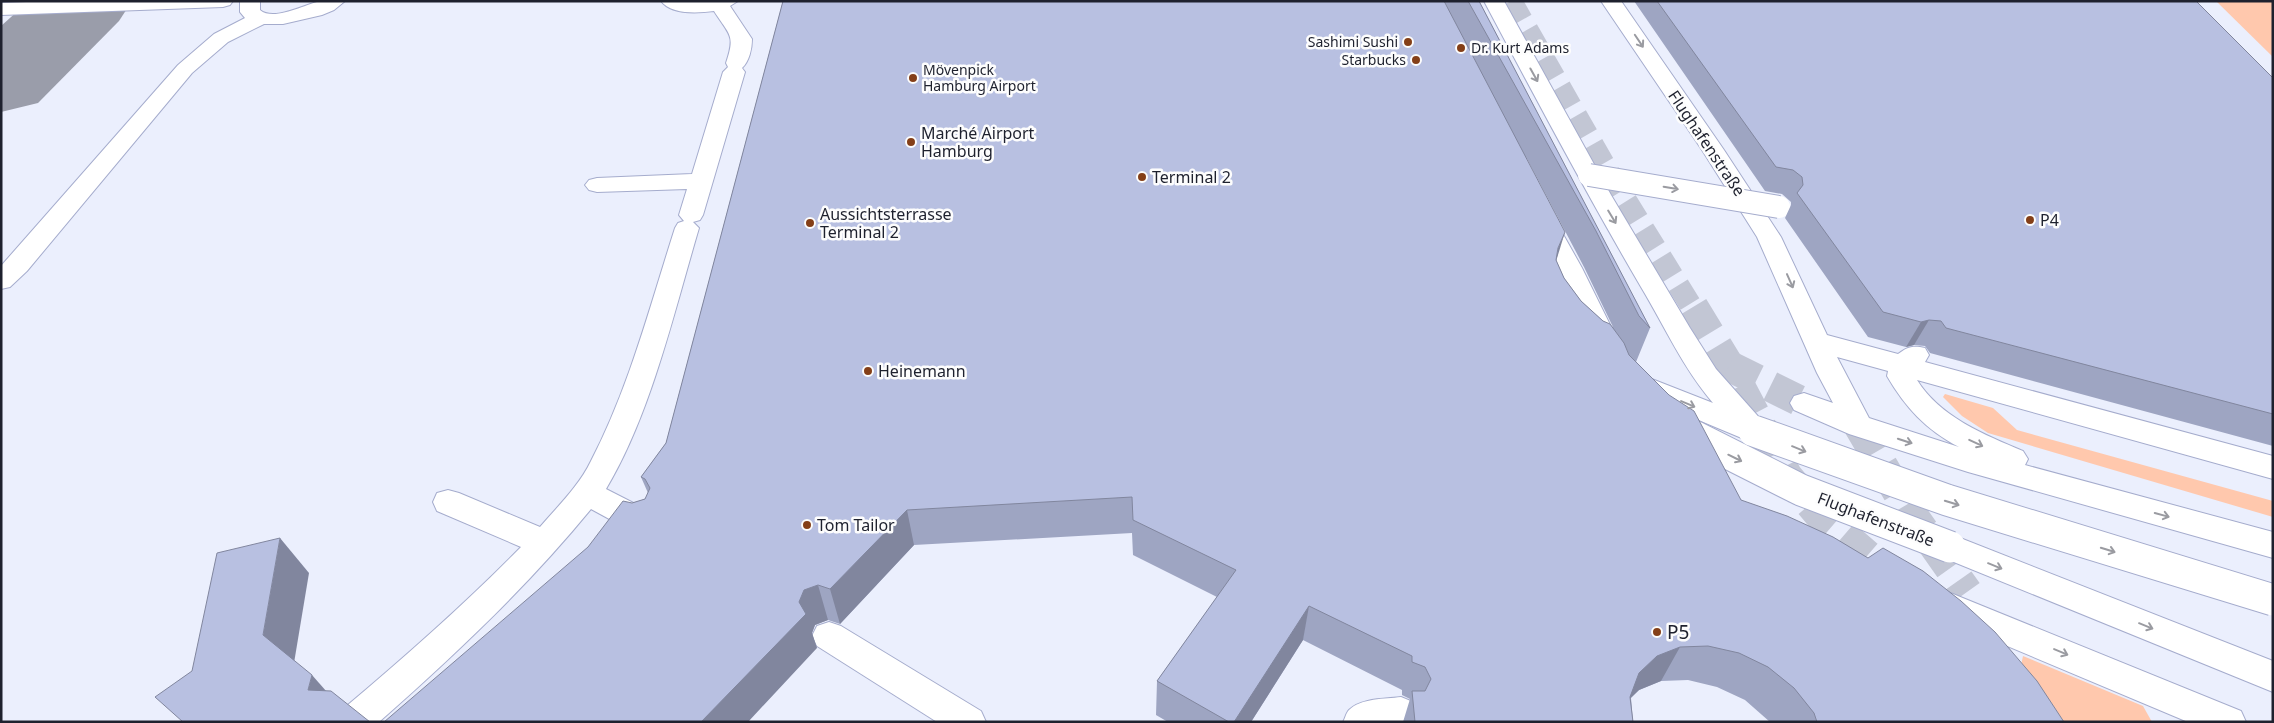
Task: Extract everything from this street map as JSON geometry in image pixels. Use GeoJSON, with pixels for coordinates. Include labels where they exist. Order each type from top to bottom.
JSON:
{"type":"FeatureCollection","features":[{"type":"Feature","properties":{"kind":"street"},"geometry":{"type":"LineString","coordinates":[[1,9],[223,1]]}},
{"type":"Feature","properties":{"kind":"street"},"geometry":{"type":"LineString","coordinates":[[1,281],[18,265],[186,69],[221,38],[255,10],[280,19],[303,16],[324,8],[335,1]]}},
{"type":"Feature","properties":{"kind":"street"},"geometry":{"type":"LineString","coordinates":[[356,720],[434,652],[499,591],[545,543],[587,493],[604,466],[639,383],[689,222],[742,39],[724,3],[688,6],[670,1]]}},
{"type":"Feature","properties":{"kind":"street"},"geometry":{"type":"LineString","coordinates":[[1494,1],[1588,175],[1706,376],[1754,431],[1801,490]]}},
{"type":"Feature","properties":{"kind":"street","name":"Flughafenstraße"},"geometry":{"type":"LineString","coordinates":[[1610,1],[1713,150],[1769,237],[1817,342],[1859,426]]}},
{"type":"Feature","properties":{"kind":"street"},"geometry":{"type":"LineString","coordinates":[[1588,175],[1779,207]]}},
{"type":"Feature","properties":{"kind":"street"},"geometry":{"type":"LineString","coordinates":[[597,185],[701,181]]}},
{"type":"Feature","properties":{"kind":"street"},"geometry":{"type":"LineString","coordinates":[[1530,196],[1569,268],[1619,368]]}},
{"type":"Feature","properties":{"kind":"street"},"geometry":{"type":"LineString","coordinates":[[1569,268],[1561,285],[1561,296],[1567,313],[1588,338],[1619,368],[1754,431],[1826,460],[1943,500],[2273,600]]}},
{"type":"Feature","properties":{"kind":"street"},"geometry":{"type":"LineString","coordinates":[[1817,342],[1858,353],[1911,358],[2273,468]]}},
{"type":"Feature","properties":{"kind":"street"},"geometry":{"type":"LineString","coordinates":[[1911,358],[1901,376],[1914,399],[1956,434],[2106,499]]}},
{"type":"Feature","properties":{"kind":"street","name":"Flughafenstraße"},"geometry":{"type":"LineString","coordinates":[[1619,368],[1666,419],[1688,434],[1801,490],[2273,677]]}},
{"type":"Feature","properties":{"kind":"street"},"geometry":{"type":"LineString","coordinates":[[1804,403],[1859,426],[1968,461],[2273,545]]}},
{"type":"Feature","properties":{"kind":"street"},"geometry":{"type":"LineString","coordinates":[[587,493],[648,525]]}},
{"type":"Feature","properties":{"kind":"street"},"geometry":{"type":"LineString","coordinates":[[448,502],[545,543]]}},
{"type":"Feature","properties":{"kind":"street"},"geometry":{"type":"LineString","coordinates":[[1919,591],[1949,606],[2227,722]]}},
{"type":"Feature","properties":{"kind":"street"},"geometry":{"type":"LineString","coordinates":[[1967,592],[1983,609],[2016,634]]}},
{"type":"Feature","properties":{"kind":"street"},"geometry":{"type":"LineString","coordinates":[[828,636],[968,722]]}},
{"type":"Feature","properties":{"kind":"street"},"geometry":{"type":"LineString","coordinates":[[1361,722],[1371,716],[1401,713]]}},
{"type":"Feature","properties":{"kind":"shaded area"},"geometry":{"type":"Polygon","coordinates":[[[2216,1],[2273,1],[2273,57],[2216,1]]]}},
{"type":"Feature","properties":{"kind":"shaded area"},"geometry":{"type":"Polygon","coordinates":[[[1945,394],[1993,408],[2017,430],[2273,501],[2273,517],[1988,433],[1962,416],[1943,397],[1945,394]]]}},
{"type":"Feature","properties":{"kind":"shaded area"},"geometry":{"type":"Polygon","coordinates":[[[2023,656],[2143,706],[2152,722],[2009,722],[2023,656]]]}},
{"type":"Feature","properties":{"kind":"building"},"geometry":{"type":"Polygon","coordinates":[[[783,1],[1444,1],[1565,232],[1558,248],[1556,260],[1564,278],[1581,301],[1603,321],[1610,324],[1624,343],[1629,355],[1669,395],[1694,411],[1741,500],[1787,516],[1833,537],[1868,558],[1883,548],[1923,571],[1961,601],[1995,632],[2037,681],[2064,722],[1817,722],[1814,713],[1794,688],[1768,667],[1739,653],[1708,646],[1680,647],[1657,656],[1639,673],[1630,697],[1633,722],[1415,722],[1412,691],[1425,691],[1431,679],[1425,667],[1412,662],[1412,656],[1309,606],[1234,722],[1229,722],[1157,681],[1236,570],[1133,520],[1132,497],[907,510],[830,589],[818,585],[804,590],[799,602],[806,614],[701,722],[384,722],[588,547],[623,501],[632,503],[645,499],[650,488],[645,479],[641,477],[666,443],[783,1]]]}},
{"type":"Feature","properties":{"kind":"building"},"geometry":{"type":"Polygon","coordinates":[[[1468,1],[1479,1],[1650,328],[1639,316],[1596,231],[1468,1]]]}},
{"type":"Feature","properties":{"kind":"building","name":"P4"},"geometry":{"type":"Polygon","coordinates":[[[1657,1],[2196,1],[2273,78],[2273,414],[1946,328],[1941,321],[1929,320],[1921,322],[1883,312],[1797,193],[1803,185],[1802,177],[1793,170],[1776,167],[1657,1]]]}},
{"type":"Feature","properties":{"kind":"building"},"geometry":{"type":"Polygon","coordinates":[[[280,538],[263,635],[312,675],[308,690],[331,691],[370,722],[183,722],[155,697],[192,671],[217,553],[280,538]]]}},
{"type":"Feature","properties":{"kind":"taxiway"},"geometry":{"type":"LineString","coordinates":[[1,81],[85,1]]}},
{"type":"Feature","properties":{"kind":"tunnel"},"geometry":{"type":"LineString","coordinates":[[1511,1],[1609,173],[1693,309]]}},
{"type":"Feature","properties":{"kind":"tunnel"},"geometry":{"type":"LineString","coordinates":[[1693,307],[1729,366]]}},
{"type":"Feature","properties":{"kind":"tunnel"},"geometry":{"type":"LineString","coordinates":[[1729,366],[1804,403]]}},
{"type":"Feature","properties":{"kind":"tunnel"},"geometry":{"type":"LineString","coordinates":[[1729,366],[1787,476],[1818,513],[1883,569]]}},
{"type":"Feature","properties":{"kind":"tunnel"},"geometry":{"type":"LineString","coordinates":[[1859,426],[1906,506],[1967,592]]}},
{"type":"Feature","properties":{"kind":"place","name":"Sashimi Sushi"},"geometry":{"type":"Point","coordinates":[1408,42]}},
{"type":"Feature","properties":{"kind":"place","name":"Dr. Kurt Adams"},"geometry":{"type":"Point","coordinates":[1461,48]}},
{"type":"Feature","properties":{"kind":"place","name":"Starbucks"},"geometry":{"type":"Point","coordinates":[1416,60]}},
{"type":"Feature","properties":{"kind":"place","name":"Mövenpick Hamburg Airport"},"geometry":{"type":"Point","coordinates":[913,78]}},
{"type":"Feature","properties":{"kind":"place","name":"Marché Airport Hamburg"},"geometry":{"type":"Point","coordinates":[911,142]}},
{"type":"Feature","properties":{"kind":"place","name":"Terminal 2"},"geometry":{"type":"Point","coordinates":[1142,177]}},
{"type":"Feature","properties":{"kind":"place","name":"P4"},"geometry":{"type":"Point","coordinates":[2030,220]}},
{"type":"Feature","properties":{"kind":"place","name":"Aussichtsterrasse Terminal 2"},"geometry":{"type":"Point","coordinates":[810,223]}},
{"type":"Feature","properties":{"kind":"place","name":"Heinemann"},"geometry":{"type":"Point","coordinates":[868,371]}},
{"type":"Feature","properties":{"kind":"place","name":"Tom Tailor"},"geometry":{"type":"Point","coordinates":[807,525]}},
{"type":"Feature","properties":{"kind":"place","name":"P5"},"geometry":{"type":"Point","coordinates":[1657,632]}}]}
